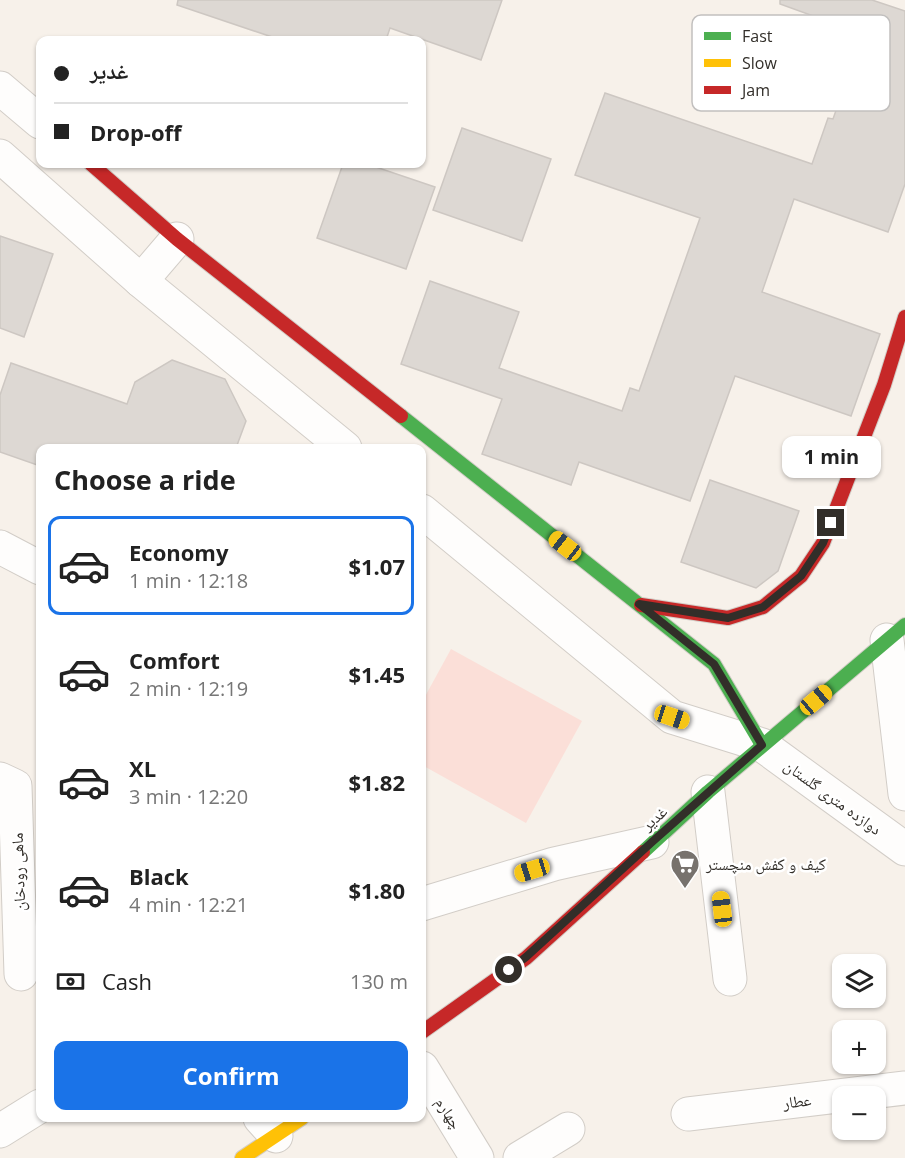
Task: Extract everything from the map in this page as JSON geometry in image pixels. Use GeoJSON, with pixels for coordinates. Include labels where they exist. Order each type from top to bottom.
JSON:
{"type":"FeatureCollection","features":[{"type":"Feature","properties":{"kind":"street"},"geometry":{"type":"LineString","coordinates":[[0,88],[36,119]]}},
{"type":"Feature","properties":{"kind":"street"},"geometry":{"type":"LineString","coordinates":[[0,156],[141,281],[340,444]]}},
{"type":"Feature","properties":{"kind":"street"},"geometry":{"type":"LineString","coordinates":[[95,168],[177,239],[714,664],[762,745]]}},
{"type":"Feature","properties":{"kind":"street"},"geometry":{"type":"LineString","coordinates":[[141,281],[177,239]]}},
{"type":"Feature","properties":{"kind":"street"},"geometry":{"type":"LineString","coordinates":[[639,604],[728,618],[763,607],[801,576],[823,543],[884,385],[905,317]]}},
{"type":"Feature","properties":{"kind":"street","name":"دوازده متری گلستان"},"geometry":{"type":"LineString","coordinates":[[426,515],[672,717],[762,745],[905,849]]}},
{"type":"Feature","properties":{"kind":"street"},"geometry":{"type":"LineString","coordinates":[[0,547],[36,566]]}},
{"type":"Feature","properties":{"kind":"street"},"geometry":{"type":"LineString","coordinates":[[896,633],[905,794]]}},
{"type":"Feature","properties":{"kind":"street","name":"غدیر"},"geometry":{"type":"LineString","coordinates":[[426,1029],[526,957],[708,792],[896,633]]}},
{"type":"Feature","properties":{"kind":"street","name":"ماهی رودخان"},"geometry":{"type":"LineString","coordinates":[[0,779],[15,786],[20,974]]}},
{"type":"Feature","properties":{"kind":"street"},"geometry":{"type":"LineString","coordinates":[[708,792],[730,979]]}},
{"type":"Feature","properties":{"kind":"street"},"geometry":{"type":"LineString","coordinates":[[426,903],[554,864],[652,842]]}},
{"type":"Feature","properties":{"kind":"street","name":"چهارم"},"geometry":{"type":"LineString","coordinates":[[426,1075],[477,1158]]}},
{"type":"Feature","properties":{"kind":"street","name":"عطار"},"geometry":{"type":"LineString","coordinates":[[688,1114],[905,1088]]}},
{"type":"Feature","properties":{"kind":"street"},"geometry":{"type":"LineString","coordinates":[[0,1131],[36,1108]]}},
{"type":"Feature","properties":{"kind":"street"},"geometry":{"type":"LineString","coordinates":[[242,1158],[268,1127],[287,1122]]}},
{"type":"Feature","properties":{"kind":"street"},"geometry":{"type":"LineString","coordinates":[[520,1158],[568,1129]]}},
{"type":"Feature","properties":{"kind":"shaded area"},"geometry":{"type":"Polygon","coordinates":[[[451,649],[582,721],[526,823],[426,767],[426,695],[451,649]]]}},
{"type":"Feature","properties":{"kind":"building"},"geometry":{"type":"Polygon","coordinates":[[[178,0],[502,0],[481,60],[426,41],[426,36],[413,36],[390,28],[387,36],[269,36],[177,5],[178,0]]]}},
{"type":"Feature","properties":{"kind":"building"},"geometry":{"type":"Polygon","coordinates":[[[780,0],[872,0],[905,11],[905,184],[888,232],[794,199],[762,292],[880,334],[851,416],[735,376],[690,501],[579,462],[571,485],[482,454],[502,399],[401,364],[430,281],[519,312],[499,368],[622,411],[630,388],[639,391],[700,218],[575,175],[605,93],[812,164],[828,118],[833,119],[836,111],[890,111],[890,15],[810,15],[780,4],[780,0]]]}},
{"type":"Feature","properties":{"kind":"building"},"geometry":{"type":"Polygon","coordinates":[[[462,128],[551,159],[522,241],[433,210],[462,128]]]}},
{"type":"Feature","properties":{"kind":"building"},"geometry":{"type":"Polygon","coordinates":[[[342,168],[379,168],[435,187],[406,269],[317,238],[342,168]]]}},
{"type":"Feature","properties":{"kind":"building"},"geometry":{"type":"Polygon","coordinates":[[[0,236],[53,254],[24,337],[0,328],[0,236]]]}},
{"type":"Feature","properties":{"kind":"building"},"geometry":{"type":"Polygon","coordinates":[[[172,360],[225,379],[246,421],[237,444],[36,444],[36,465],[0,452],[0,395],[11,363],[127,404],[135,382],[172,360]]]}},
{"type":"Feature","properties":{"kind":"building"},"geometry":{"type":"Polygon","coordinates":[[[710,480],[799,511],[778,571],[756,588],[681,562],[710,480]]]}},
{"type":"Feature","properties":{"kind":"traffic: fast"},"geometry":{"type":"LineString","coordinates":[[401,416],[714,664],[762,745]]}},
{"type":"Feature","properties":{"kind":"traffic: fast"},"geometry":{"type":"LineString","coordinates":[[643,852],[708,792],[905,625]]}},
{"type":"Feature","properties":{"kind":"traffic: slow"},"geometry":{"type":"LineString","coordinates":[[242,1158],[296,1122]]}},
{"type":"Feature","properties":{"kind":"traffic: jam"},"geometry":{"type":"LineString","coordinates":[[96,168],[177,239],[401,416]]}},
{"type":"Feature","properties":{"kind":"traffic: jam"},"geometry":{"type":"LineString","coordinates":[[641,605],[728,618],[763,607],[801,576],[823,543],[884,385],[905,317]]}},
{"type":"Feature","properties":{"kind":"traffic: jam"},"geometry":{"type":"LineString","coordinates":[[426,1029],[526,958],[643,852]]}},
{"type":"Feature","properties":{"kind":"place","name":"کیف و کفش منچستر"},"geometry":{"type":"Point","coordinates":[685,890]}},
{"type":"Feature","properties":{"kind":"route"},"geometry":{"type":"LineString","coordinates":[[509,970],[762,745],[714,664],[639,604],[728,618],[763,607],[801,576],[823,543],[831,523]]}}]}
